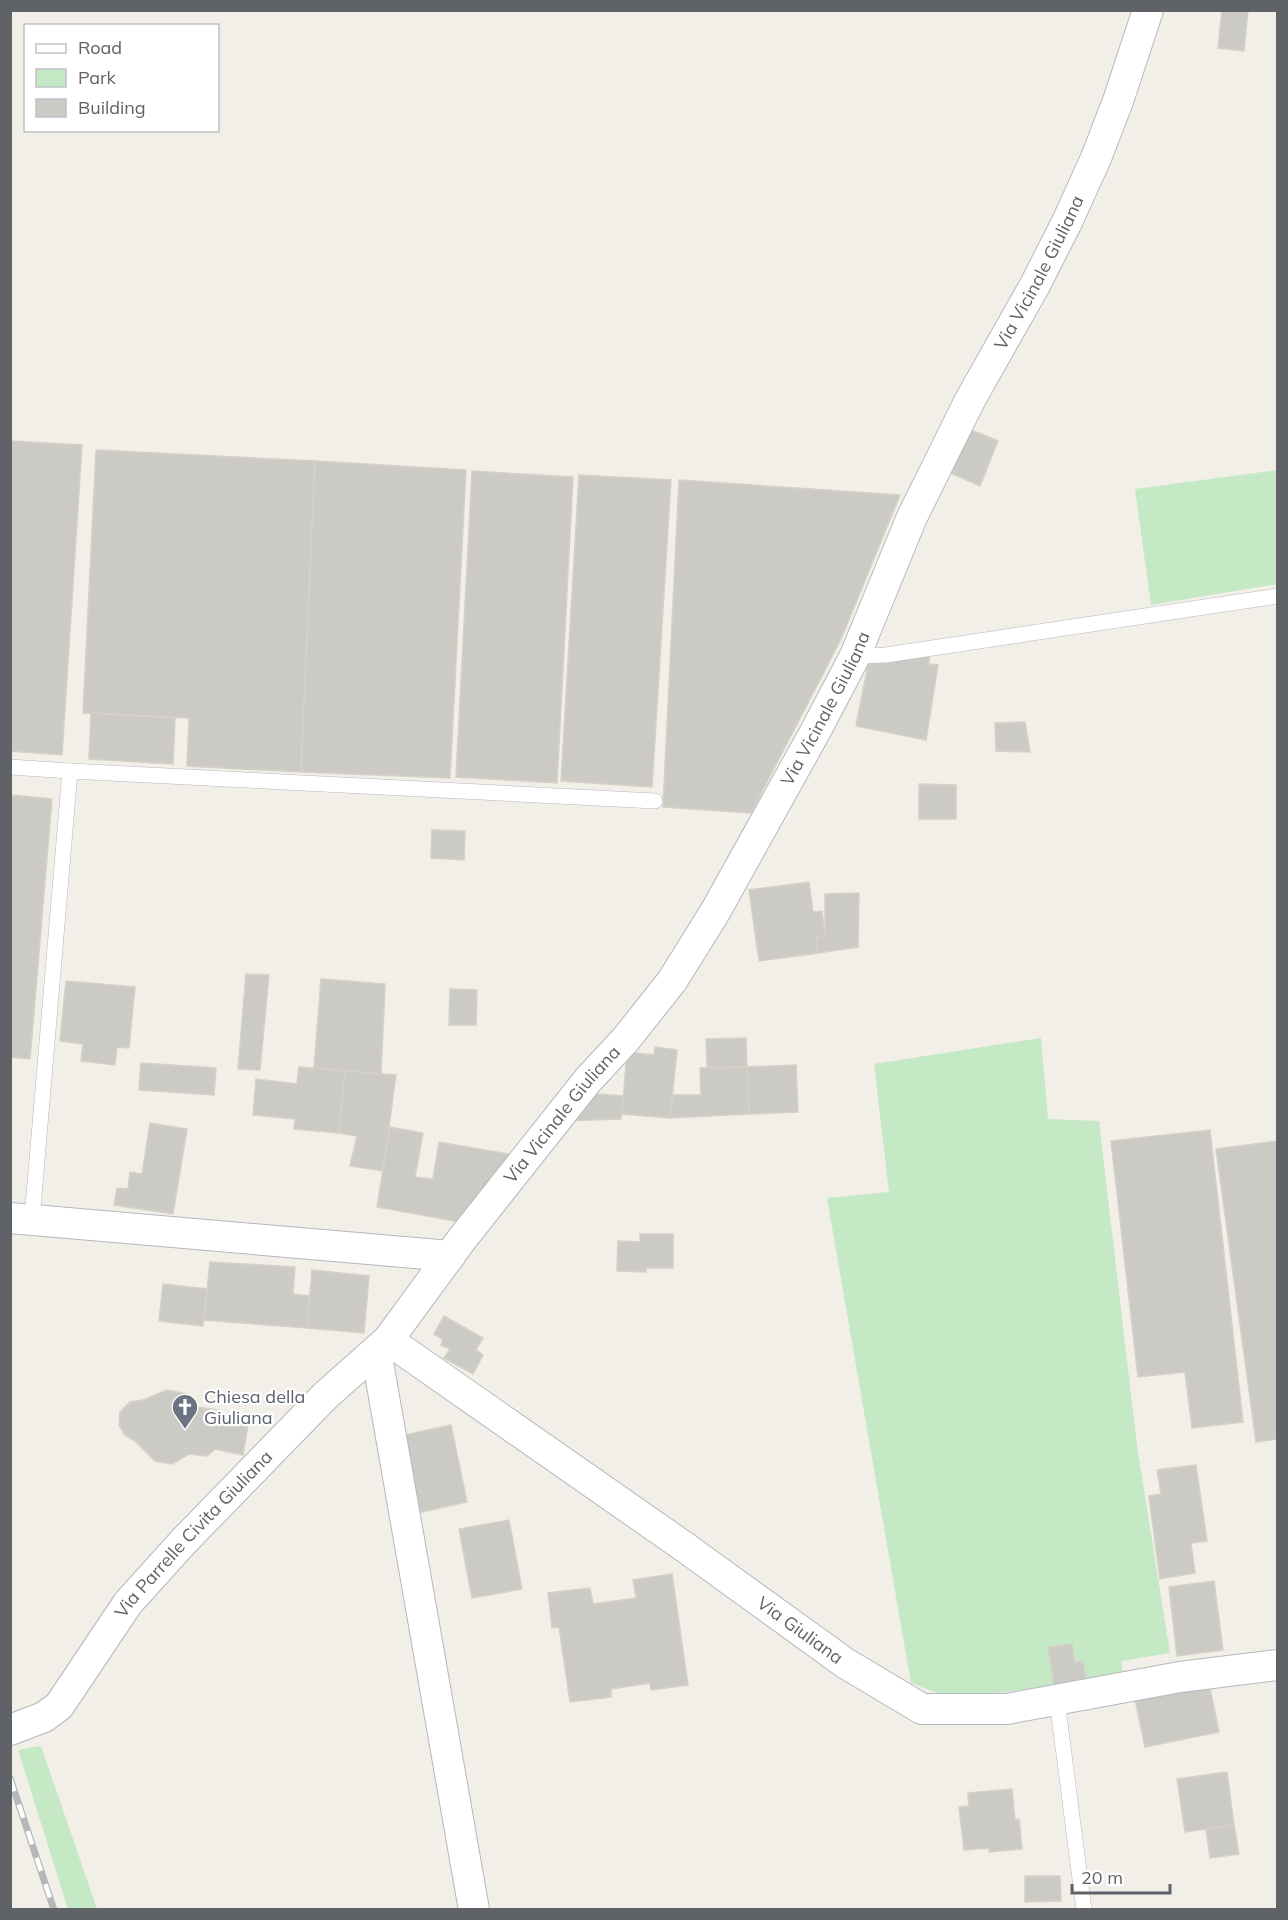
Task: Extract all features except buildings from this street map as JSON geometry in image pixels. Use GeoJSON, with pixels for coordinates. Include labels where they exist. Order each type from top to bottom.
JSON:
{"type":"FeatureCollection","features":[{"type":"Feature","properties":{"kind":"street","name":"Via Vicinale Giuliana"},"geometry":{"type":"LineString","coordinates":[[382,1345],[588,1080],[626,1039],[672,981],[715,912],[855,656],[912,517],[970,400],[1035,285],[1067,222],[1092,169],[1118,101],[1148,10]]}},
{"type":"Feature","properties":{"kind":"street"},"geometry":{"type":"LineString","coordinates":[[21,1218],[450,1256]]}},
{"type":"Feature","properties":{"kind":"street"},"geometry":{"type":"LineString","coordinates":[[382,1345],[474,1910]]}},
{"type":"Feature","properties":{"kind":"street","name":"Via Giuliana"},"geometry":{"type":"LineString","coordinates":[[382,1345],[686,1548],[845,1663],[922,1709],[1007,1709],[1180,1677],[1278,1665]]}},
{"type":"Feature","properties":{"kind":"street","name":"Via Parrelle Civita Giuliana"},"geometry":{"type":"LineString","coordinates":[[17,1727],[44,1717],[59,1706],[128,1603],[183,1542],[325,1396],[382,1345]]}},
{"type":"Feature","properties":{"kind":"lane"},"geometry":{"type":"LineString","coordinates":[[855,656],[886,655],[1278,596]]}},
{"type":"Feature","properties":{"kind":"lane"},"geometry":{"type":"LineString","coordinates":[[10,767],[655,801]]}},
{"type":"Feature","properties":{"kind":"lane"},"geometry":{"type":"LineString","coordinates":[[21,1218],[69,771]]}},
{"type":"Feature","properties":{"kind":"lane"},"geometry":{"type":"LineString","coordinates":[[1057,1700],[1084,1910]]}},
{"type":"Feature","properties":{"kind":"green space"},"geometry":{"type":"Polygon","coordinates":[[[1277,470],[1277,584],[1151,605],[1135,489],[1277,470]]]}},
{"type":"Feature","properties":{"kind":"green space"},"geometry":{"type":"Polygon","coordinates":[[[1041,1038],[1048,1119],[1099,1121],[1137,1446],[1170,1653],[1121,1661],[1123,1672],[1058,1685],[990,1693],[942,1693],[911,1683],[827,1198],[889,1192],[874,1064],[1041,1038]]]}},
{"type":"Feature","properties":{"kind":"green space"},"geometry":{"type":"Polygon","coordinates":[[[41,1746],[97,1909],[68,1909],[18,1750],[41,1746]]]}},
{"type":"Feature","properties":{"kind":"railway"},"geometry":{"type":"LineString","coordinates":[[10,1778],[54,1910]]}},
{"type":"Feature","properties":{"kind":"place","name":"Chiesa della Giuliana"},"geometry":{"type":"Point","coordinates":[185,1430]}}]}
